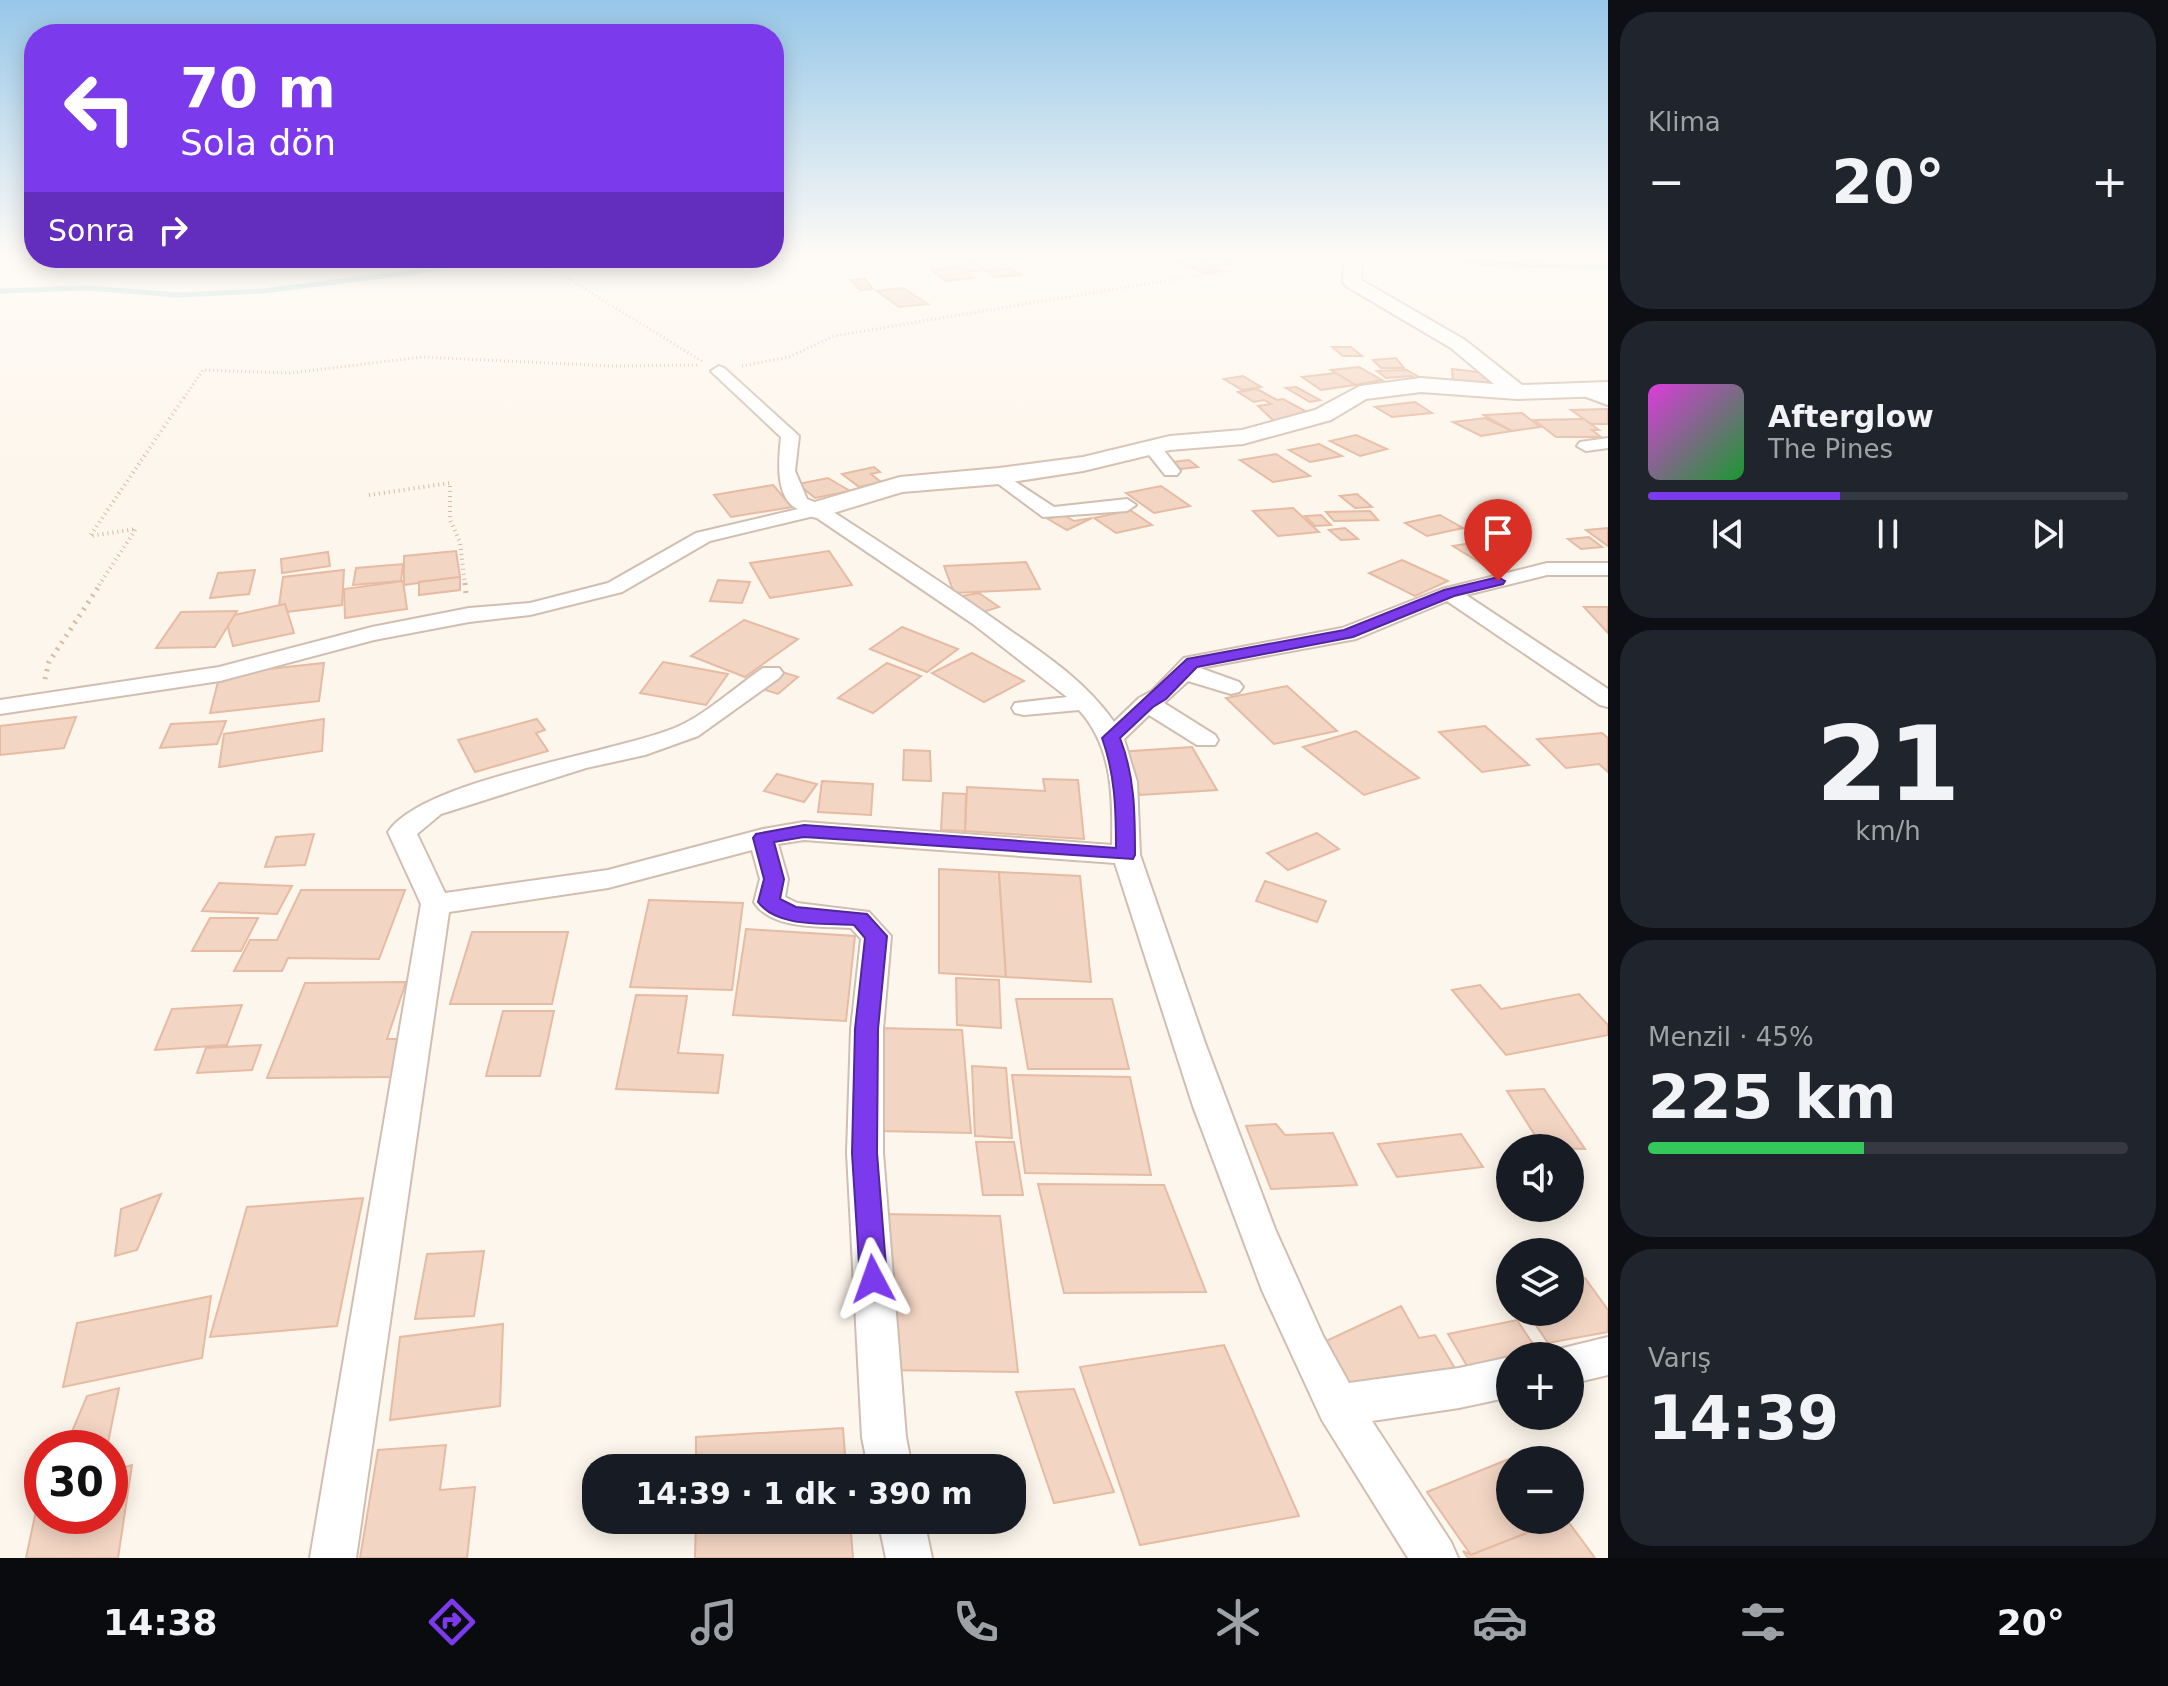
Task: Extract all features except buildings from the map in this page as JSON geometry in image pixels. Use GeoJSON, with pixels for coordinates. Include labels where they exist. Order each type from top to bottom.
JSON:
{"type":"FeatureCollection","features":[{"type":"Feature","properties":{"kind":"street"},"geometry":{"type":"LineString","coordinates":[[1436,327],[1517,392]]}},
{"type":"Feature","properties":{"kind":"street"},"geometry":{"type":"LineString","coordinates":[[719,371],[790,436],[786,471],[799,502],[817,510],[979,618],[1067,682],[1111,738],[1120,763],[1126,805],[1126,855],[1247,1208],[1337,1405],[1435,1558]]}},
{"type":"Feature","properties":{"kind":"street"},"geometry":{"type":"LineString","coordinates":[[0,707],[220,674],[372,634],[469,615],[530,609],[615,588],[703,537],[817,510],[900,485],[1083,464],[1152,447],[1275,431],[1323,415],[1360,393],[1421,385],[1601,394]]}},
{"type":"Feature","properties":{"kind":"street"},"geometry":{"type":"LineString","coordinates":[[1586,446],[1608,443]]}},
{"type":"Feature","properties":{"kind":"street"},"geometry":{"type":"LineString","coordinates":[[1152,447],[1171,471]]}},
{"type":"Feature","properties":{"kind":"street"},"geometry":{"type":"LineString","coordinates":[[999,476],[1050,513],[1127,505]]}},
{"type":"Feature","properties":{"kind":"street"},"geometry":{"type":"LineString","coordinates":[[1111,738],[1147,703],[1160,696],[1192,663],[1348,634],[1449,593],[1547,569],[1608,569]]}},
{"type":"Feature","properties":{"kind":"street"},"geometry":{"type":"LineString","coordinates":[[1449,593],[1608,700]]}},
{"type":"Feature","properties":{"kind":"street"},"geometry":{"type":"LineString","coordinates":[[1183,672],[1231,687]]}},
{"type":"Feature","properties":{"kind":"street"},"geometry":{"type":"LineString","coordinates":[[333,1558],[436,904],[402,832],[432,808],[581,761],[636,750],[689,731],[771,673]]}},
{"type":"Feature","properties":{"kind":"street"},"geometry":{"type":"LineString","coordinates":[[1024,708],[1085,702]]}},
{"type":"Feature","properties":{"kind":"street"},"geometry":{"type":"LineString","coordinates":[[1147,703],[1206,740]]}},
{"type":"Feature","properties":{"kind":"street"},"geometry":{"type":"LineString","coordinates":[[436,904],[608,879],[763,838],[804,831],[1126,855]]}},
{"type":"Feature","properties":{"kind":"street"},"geometry":{"type":"LineString","coordinates":[[763,838],[774,879],[769,902],[792,913],[859,919],[876,936],[867,1029],[865,1153],[887,1454]]}},
{"type":"Feature","properties":{"kind":"street"},"geometry":{"type":"LineString","coordinates":[[1584,1361],[1608,1356]]}},
{"type":"Feature","properties":{"kind":"street"},"geometry":{"type":"LineString","coordinates":[[1337,1405],[1496,1380]]}},
{"type":"Feature","properties":{"kind":"street"},"geometry":{"type":"LineString","coordinates":[[904,1534],[909,1558]]}},
{"type":"Feature","properties":{"kind":"path"},"geometry":{"type":"LineString","coordinates":[[40,700],[49,662],[136,529],[90,536],[203,370],[290,373],[422,357],[611,366],[708,365],[646,327]]}},
{"type":"Feature","properties":{"kind":"path"},"geometry":{"type":"LineString","coordinates":[[719,371],[789,357],[834,336],[890,327]]}},
{"type":"Feature","properties":{"kind":"path"},"geometry":{"type":"LineString","coordinates":[[369,495],[450,483],[450,520],[460,542],[469,615]]}},
{"type":"Feature","properties":{"kind":"route"},"geometry":{"type":"LineString","coordinates":[[873,1279],[865,1153],[867,1029],[876,936],[859,919],[792,913],[769,902],[774,879],[763,838],[804,831],[1126,855],[1126,805],[1120,763],[1111,738],[1147,703],[1160,696],[1192,663],[1348,634],[1449,593],[1498,581]]}}]}
